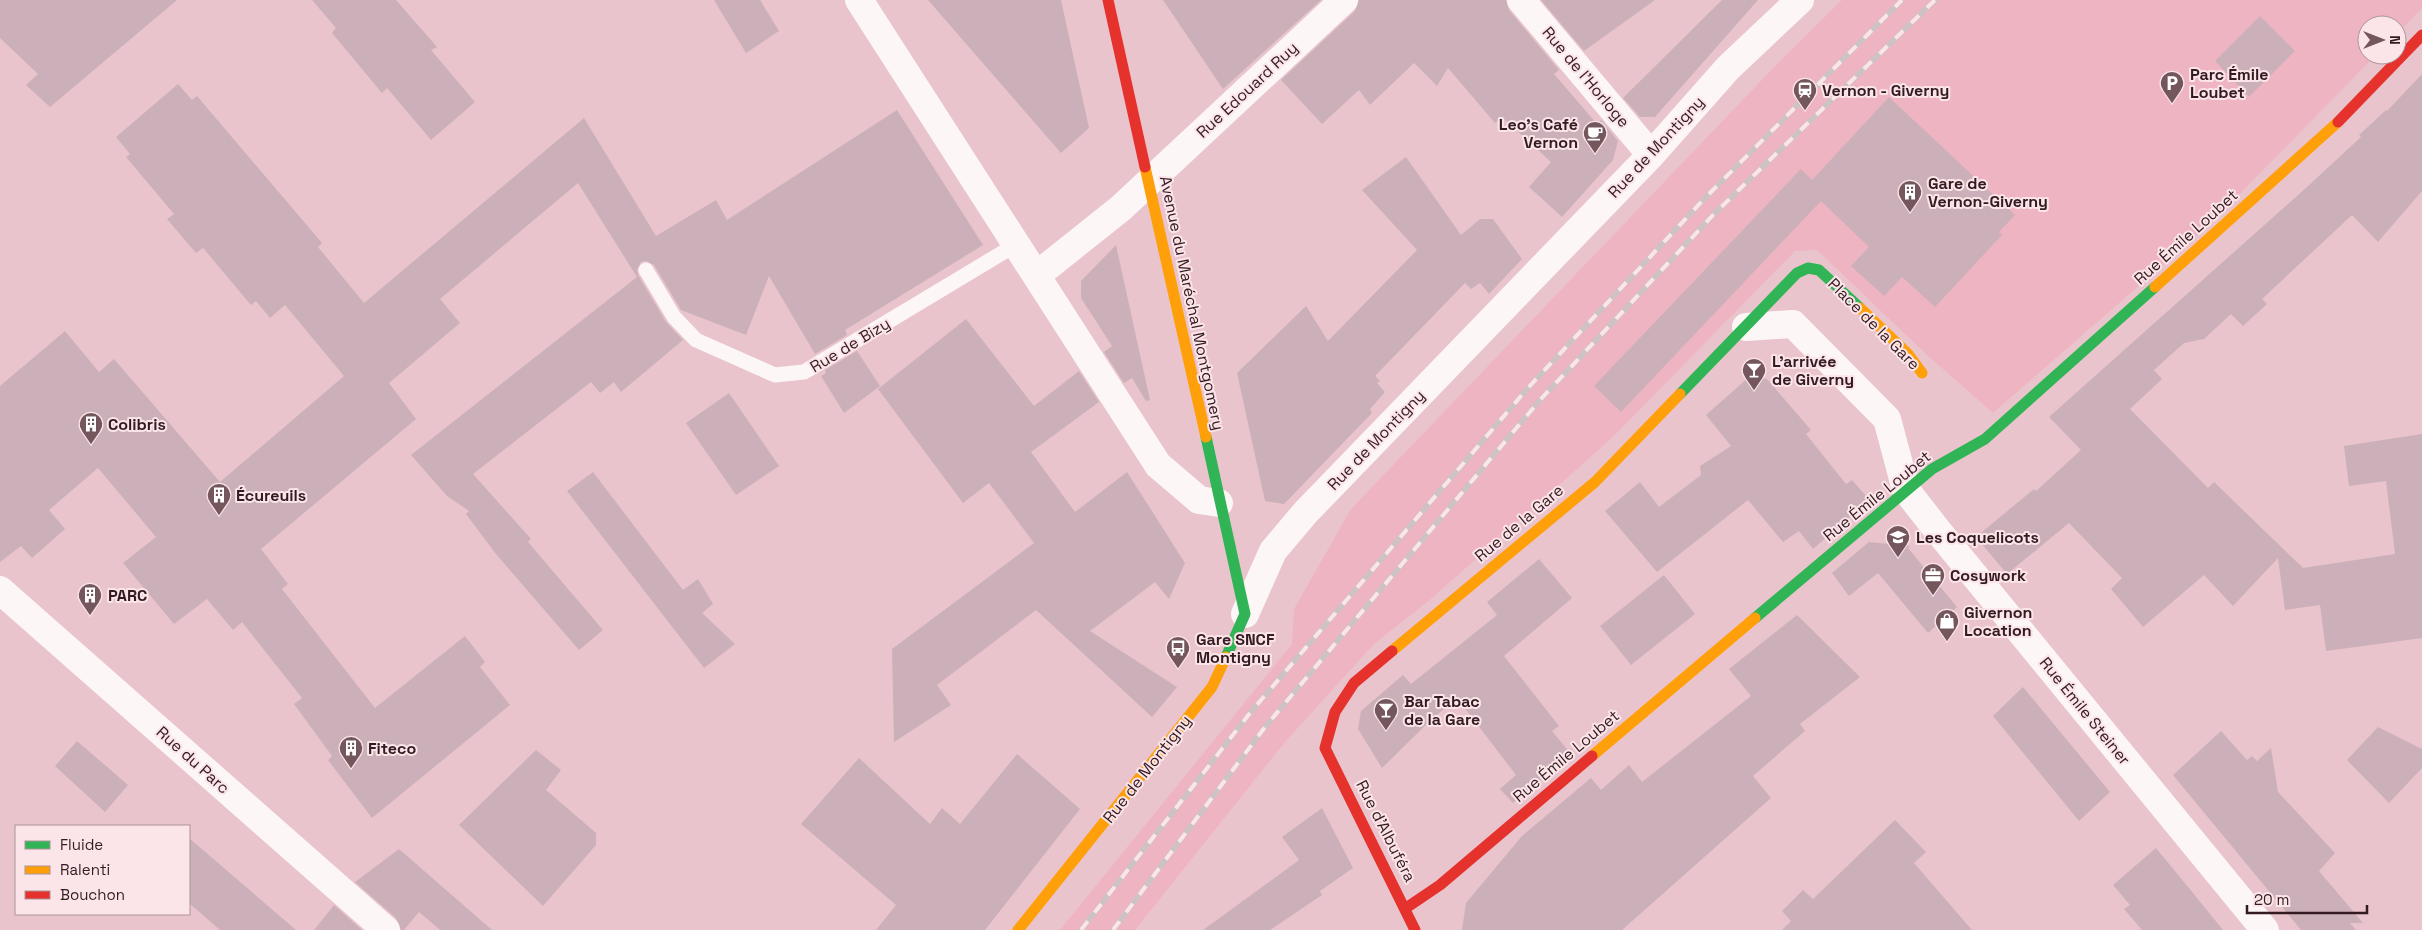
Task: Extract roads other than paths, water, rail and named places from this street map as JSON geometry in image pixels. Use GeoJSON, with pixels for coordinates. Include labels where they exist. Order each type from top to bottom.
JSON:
{"type":"FeatureCollection","features":[{"type":"Feature","properties":{"kind":"street"},"geometry":{"type":"LineString","coordinates":[[859,0],[1158,465],[1199,500],[1219,503]]}},
{"type":"Feature","properties":{"kind":"street","name":"Avenue du Maréchal Montgomery"},"geometry":{"type":"LineString","coordinates":[[1108,0],[1244,614]]}},
{"type":"Feature","properties":{"kind":"street","name":"Rue Edouard Ruy"},"geometry":{"type":"LineString","coordinates":[[1037,275],[1121,208],[1344,0]]}},
{"type":"Feature","properties":{"kind":"street","name":"Rue de l'Horloge"},"geometry":{"type":"LineString","coordinates":[[1521,0],[1651,155]]}},
{"type":"Feature","properties":{"kind":"street","name":"Rue de Montigny"},"geometry":{"type":"LineString","coordinates":[[1018,930],[1212,687],[1272,551],[1306,512],[1651,155],[1728,68],[1800,0]]}},
{"type":"Feature","properties":{"kind":"street","name":"Rue Émile Loubet"},"geometry":{"type":"LineString","coordinates":[[1406,908],[1440,885],[1906,490],[1932,469],[1985,439],[2327,134],[2422,35]]}},
{"type":"Feature","properties":{"kind":"street","name":"Place de la Gare"},"geometry":{"type":"LineString","coordinates":[[1746,327],[1797,273],[1808,268],[1819,270],[1908,354],[1922,373]]}},
{"type":"Feature","properties":{"kind":"street"},"geometry":{"type":"LineString","coordinates":[[1746,327],[1793,324],[1886,419],[1906,490]]}},
{"type":"Feature","properties":{"kind":"street","name":"Rue de la Gare"},"geometry":{"type":"LineString","coordinates":[[1325,748],[1335,712],[1354,683],[1595,482],[1746,327]]}},
{"type":"Feature","properties":{"kind":"street","name":"Rue Émile Steiner"},"geometry":{"type":"LineString","coordinates":[[1906,490],[2265,930]]}},
{"type":"Feature","properties":{"kind":"street","name":"Rue du Parc"},"geometry":{"type":"LineString","coordinates":[[0,590],[386,930]]}},
{"type":"Feature","properties":{"kind":"street","name":"Rue d'Albuféra"},"geometry":{"type":"LineString","coordinates":[[1325,748],[1406,908],[1415,930]]}},
{"type":"Feature","properties":{"kind":"lane","name":"Rue de Bizy"},"geometry":{"type":"LineString","coordinates":[[646,270],[674,317],[696,340],[775,375],[804,372],[1017,244]]}},
{"type":"Feature","properties":{"kind":"railway"},"geometry":{"type":"LineString","coordinates":[[1081,930],[1250,713],[1527,389],[1705,198],[1902,0]]}},
{"type":"Feature","properties":{"kind":"railway"},"geometry":{"type":"LineString","coordinates":[[1113,930],[1265,727],[1540,400],[1715,213],[1935,0]]}},
{"type":"Feature","properties":{"kind":"place","name":"Parc Émile Loubet"},"geometry":{"type":"Point","coordinates":[2172,104]}},
{"type":"Feature","properties":{"kind":"place","name":"Vernon - Giverny"},"geometry":{"type":"Point","coordinates":[1805,111]}},
{"type":"Feature","properties":{"kind":"place","name":"Leo's Café Vernon"},"geometry":{"type":"Point","coordinates":[1595,154]}},
{"type":"Feature","properties":{"kind":"place","name":"Gare de Vernon-Giverny"},"geometry":{"type":"Point","coordinates":[1910,213]}},
{"type":"Feature","properties":{"kind":"place","name":"L'arrivée de Giverny"},"geometry":{"type":"Point","coordinates":[1754,391]}},
{"type":"Feature","properties":{"kind":"place","name":"Colibris"},"geometry":{"type":"Point","coordinates":[91,445]}},
{"type":"Feature","properties":{"kind":"place","name":"Écureuils"},"geometry":{"type":"Point","coordinates":[219,516]}},
{"type":"Feature","properties":{"kind":"place","name":"Les Coquelicots"},"geometry":{"type":"Point","coordinates":[1898,558]}},
{"type":"Feature","properties":{"kind":"place","name":"Cosywork"},"geometry":{"type":"Point","coordinates":[1933,596]}},
{"type":"Feature","properties":{"kind":"place","name":"PARC"},"geometry":{"type":"Point","coordinates":[90,616]}},
{"type":"Feature","properties":{"kind":"place","name":"Givernon Location"},"geometry":{"type":"Point","coordinates":[1947,642]}},
{"type":"Feature","properties":{"kind":"place","name":"Gare SNCF Montigny"},"geometry":{"type":"Point","coordinates":[1178,669]}},
{"type":"Feature","properties":{"kind":"place","name":"Bar Tabac de la Gare"},"geometry":{"type":"Point","coordinates":[1386,731]}},
{"type":"Feature","properties":{"kind":"place","name":"Fiteco"},"geometry":{"type":"Point","coordinates":[351,769]}}]}
